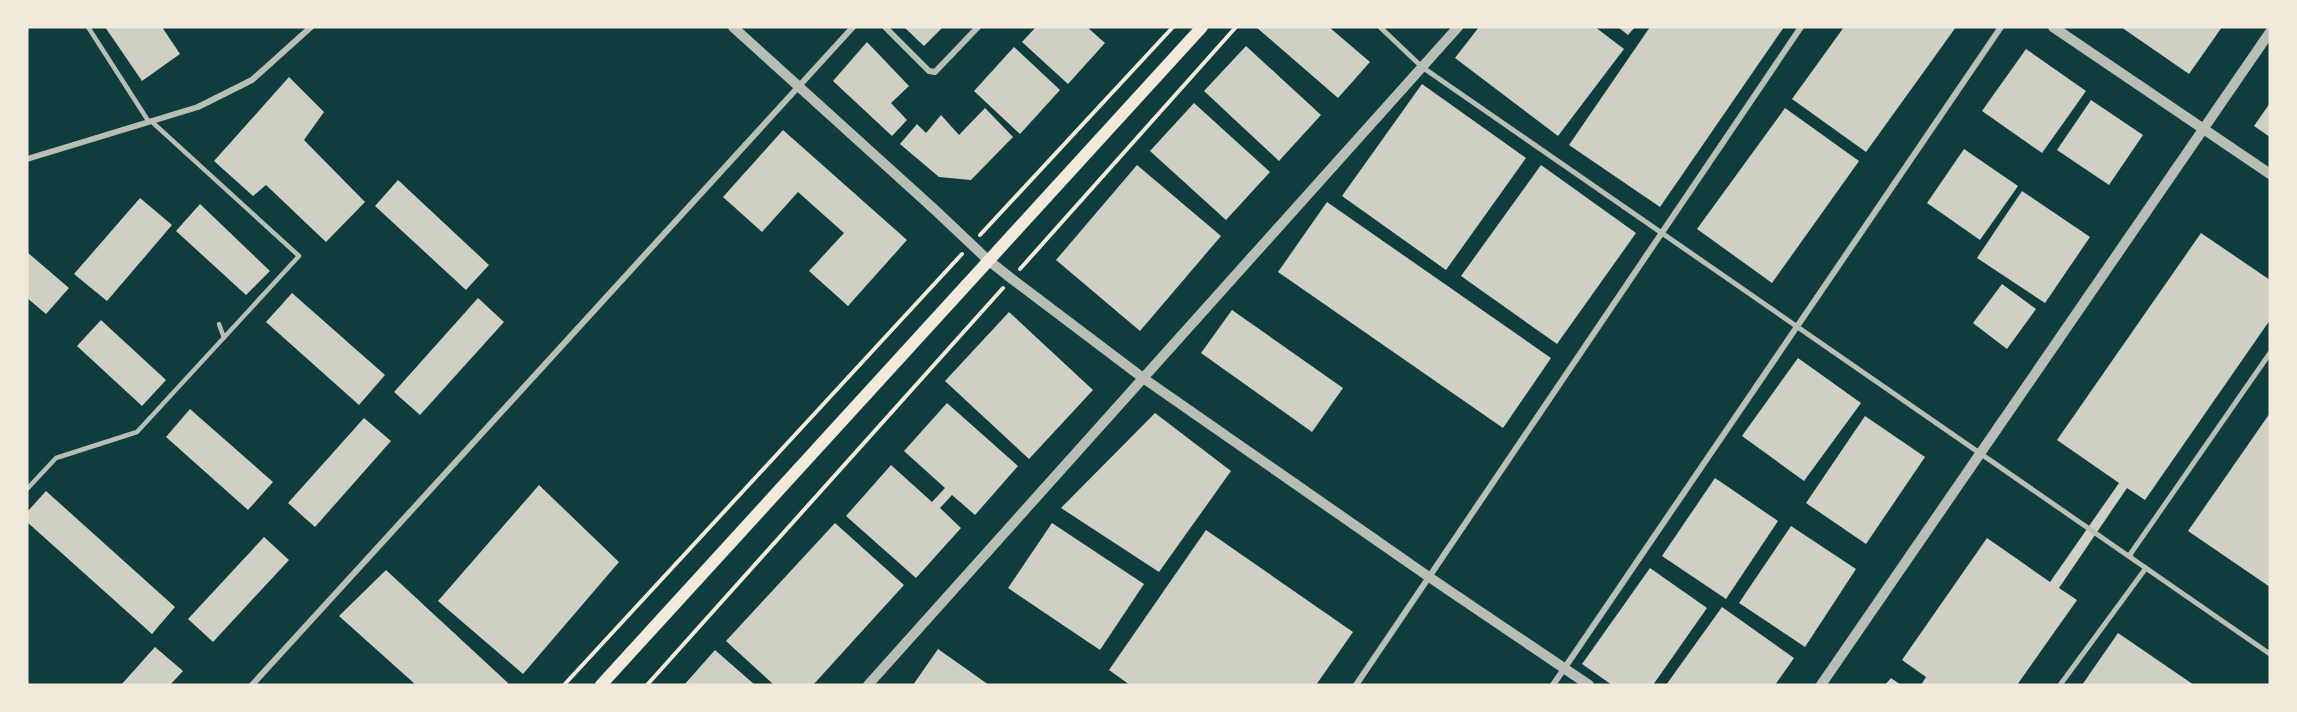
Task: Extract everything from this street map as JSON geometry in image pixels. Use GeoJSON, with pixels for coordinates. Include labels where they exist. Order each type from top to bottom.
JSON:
{"type":"FeatureCollection","features":[{"type":"Feature","properties":{"kind":"main road"},"geometry":{"type":"LineString","coordinates":[[601,685],[1202,27]]}},
{"type":"Feature","properties":{"kind":"street"},"geometry":{"type":"LineString","coordinates":[[27,159],[198,107],[252,80],[311,27]]}},
{"type":"Feature","properties":{"kind":"street"},"geometry":{"type":"LineString","coordinates":[[733,27],[988,260],[1012,279],[1143,378],[1590,685]]}},
{"type":"Feature","properties":{"kind":"street"},"geometry":{"type":"LineString","coordinates":[[252,685],[853,27]]}},
{"type":"Feature","properties":{"kind":"street"},"geometry":{"type":"LineString","coordinates":[[885,27],[929,72],[935,72],[978,27]]}},
{"type":"Feature","properties":{"kind":"street"},"geometry":{"type":"LineString","coordinates":[[1380,27],[1422,67],[2270,654]]}},
{"type":"Feature","properties":{"kind":"street"},"geometry":{"type":"LineString","coordinates":[[868,685],[1458,27]]}},
{"type":"Feature","properties":{"kind":"street"},"geometry":{"type":"LineString","coordinates":[[1356,685],[1801,27]]}},
{"type":"Feature","properties":{"kind":"street"},"geometry":{"type":"LineString","coordinates":[[1554,685],[2001,27]]}},
{"type":"Feature","properties":{"kind":"street"},"geometry":{"type":"LineString","coordinates":[[2053,27],[2270,174]]}},
{"type":"Feature","properties":{"kind":"street"},"geometry":{"type":"LineString","coordinates":[[1821,685],[2270,32]]}},
{"type":"Feature","properties":{"kind":"street"},"geometry":{"type":"LineString","coordinates":[[2129,556],[2270,353]]}},
{"type":"Feature","properties":{"kind":"street"},"geometry":{"type":"LineString","coordinates":[[2060,685],[2146,568]]}},
{"type":"Feature","properties":{"kind":"lane"},"geometry":{"type":"LineString","coordinates":[[27,489],[56,458],[137,432],[299,256],[150,122],[88,27]]}},
{"type":"Feature","properties":{"kind":"lane"},"geometry":{"type":"LineString","coordinates":[[219,324],[224,338]]}},
{"type":"Feature","properties":{"kind":"path"},"geometry":{"type":"LineString","coordinates":[[564,685],[1173,27]]}},
{"type":"Feature","properties":{"kind":"path"},"geometry":{"type":"LineString","coordinates":[[647,685],[1236,27]]}},
{"type":"Feature","properties":{"kind":"building"},"geometry":{"type":"Polygon","coordinates":[[[105,27],[162,27],[180,54],[142,81],[105,27]]]}},
{"type":"Feature","properties":{"kind":"building"},"geometry":{"type":"Polygon","coordinates":[[[904,27],[943,27],[924,46],[904,27]]]}},
{"type":"Feature","properties":{"kind":"building"},"geometry":{"type":"Polygon","coordinates":[[[1036,27],[1087,27],[1105,43],[1068,84],[1022,42],[1036,27]]]}},
{"type":"Feature","properties":{"kind":"building"},"geometry":{"type":"Polygon","coordinates":[[[1256,27],[1329,27],[1370,62],[1338,98],[1256,27]]]}},
{"type":"Feature","properties":{"kind":"building"},"geometry":{"type":"Polygon","coordinates":[[[1479,27],[1595,27],[1624,49],[1558,136],[1455,58],[1479,27]]]}},
{"type":"Feature","properties":{"kind":"building"},"geometry":{"type":"Polygon","coordinates":[[[1618,27],[1635,27],[1628,35],[1618,27]]]}},
{"type":"Feature","properties":{"kind":"building"},"geometry":{"type":"Polygon","coordinates":[[[1650,27],[1784,27],[1660,207],[1569,145],[1650,27]]]}},
{"type":"Feature","properties":{"kind":"building"},"geometry":{"type":"Polygon","coordinates":[[[1844,27],[1956,27],[1866,152],[1792,99],[1844,27]]]}},
{"type":"Feature","properties":{"kind":"building"},"geometry":{"type":"Polygon","coordinates":[[[2121,27],[2222,27],[2189,74],[2121,27]]]}},
{"type":"Feature","properties":{"kind":"building"},"geometry":{"type":"Polygon","coordinates":[[[867,42],[909,86],[891,103],[907,120],[892,136],[833,81],[867,42]]]}},
{"type":"Feature","properties":{"kind":"building"},"geometry":{"type":"Polygon","coordinates":[[[1246,46],[1321,115],[1279,161],[1204,91],[1246,46]]]}},
{"type":"Feature","properties":{"kind":"building"},"geometry":{"type":"Polygon","coordinates":[[[1014,47],[1060,90],[1020,134],[974,91],[1014,47]]]}},
{"type":"Feature","properties":{"kind":"building"},"geometry":{"type":"Polygon","coordinates":[[[2026,49],[2086,91],[2042,153],[1982,111],[2026,49]]]}},
{"type":"Feature","properties":{"kind":"building"},"geometry":{"type":"Polygon","coordinates":[[[289,77],[324,112],[304,140],[365,202],[326,242],[266,185],[253,196],[214,161],[289,77]]]}},
{"type":"Feature","properties":{"kind":"building"},"geometry":{"type":"Polygon","coordinates":[[[1422,84],[1526,158],[1446,270],[1342,196],[1422,84]]]}},
{"type":"Feature","properties":{"kind":"building"},"geometry":{"type":"Polygon","coordinates":[[[2091,100],[2143,135],[2109,185],[2057,150],[2091,100]]]}},
{"type":"Feature","properties":{"kind":"building"},"geometry":{"type":"Polygon","coordinates":[[[1194,103],[1270,172],[1226,220],[1150,151],[1194,103]]]}},
{"type":"Feature","properties":{"kind":"building"},"geometry":{"type":"Polygon","coordinates":[[[2270,103],[2270,137],[2254,126],[2270,103]]]}},
{"type":"Feature","properties":{"kind":"building"},"geometry":{"type":"Polygon","coordinates":[[[985,108],[1013,137],[971,180],[939,177],[900,144],[917,124],[926,133],[941,115],[959,135],[985,108]]]}},
{"type":"Feature","properties":{"kind":"building"},"geometry":{"type":"Polygon","coordinates":[[[1785,108],[1859,161],[1772,283],[1697,229],[1785,108]]]}},
{"type":"Feature","properties":{"kind":"building"},"geometry":{"type":"Polygon","coordinates":[[[783,130],[907,240],[848,306],[809,271],[844,233],[798,192],[762,232],[723,197],[783,130]]]}},
{"type":"Feature","properties":{"kind":"building"},"geometry":{"type":"Polygon","coordinates":[[[1964,149],[2018,186],[1980,240],[1927,203],[1964,149]]]}},
{"type":"Feature","properties":{"kind":"building"},"geometry":{"type":"Polygon","coordinates":[[[1137,165],[1221,236],[1140,331],[1056,260],[1137,165]]]}},
{"type":"Feature","properties":{"kind":"building"},"geometry":{"type":"Polygon","coordinates":[[[1541,165],[1636,233],[1557,344],[1461,276],[1541,165]]]}},
{"type":"Feature","properties":{"kind":"building"},"geometry":{"type":"Polygon","coordinates":[[[398,180],[489,265],[466,290],[375,206],[398,180]]]}},
{"type":"Feature","properties":{"kind":"building"},"geometry":{"type":"Polygon","coordinates":[[[2022,191],[2090,237],[2045,303],[1977,258],[2022,191]]]}},
{"type":"Feature","properties":{"kind":"building"},"geometry":{"type":"Polygon","coordinates":[[[140,198],[172,225],[107,301],[74,274],[140,198]]]}},
{"type":"Feature","properties":{"kind":"building"},"geometry":{"type":"Polygon","coordinates":[[[1327,202],[1551,358],[1503,428],[1278,272],[1327,202]]]}},
{"type":"Feature","properties":{"kind":"building"},"geometry":{"type":"Polygon","coordinates":[[[200,204],[270,271],[246,295],[176,231],[200,204]]]}},
{"type":"Feature","properties":{"kind":"building"},"geometry":{"type":"Polygon","coordinates":[[[2201,233],[2270,280],[2270,320],[2145,500],[2127,488],[2059,588],[2077,600],[2017,685],[1921,685],[1926,677],[1902,660],[1987,538],[2050,582],[2119,483],[2057,440],[2201,233]]]}},
{"type":"Feature","properties":{"kind":"building"},"geometry":{"type":"Polygon","coordinates":[[[27,252],[69,288],[46,314],[27,298],[27,252]]]}},
{"type":"Feature","properties":{"kind":"building"},"geometry":{"type":"Polygon","coordinates":[[[2002,284],[2036,309],[2007,349],[1973,323],[2002,284]]]}},
{"type":"Feature","properties":{"kind":"building"},"geometry":{"type":"Polygon","coordinates":[[[292,293],[385,375],[359,405],[266,322],[292,293]]]}},
{"type":"Feature","properties":{"kind":"building"},"geometry":{"type":"Polygon","coordinates":[[[478,298],[504,322],[420,415],[394,392],[478,298]]]}},
{"type":"Feature","properties":{"kind":"building"},"geometry":{"type":"Polygon","coordinates":[[[1232,310],[1343,388],[1312,432],[1201,353],[1232,310]]]}},
{"type":"Feature","properties":{"kind":"building"},"geometry":{"type":"Polygon","coordinates":[[[1009,312],[1093,390],[1029,459],[945,381],[1009,312]]]}},
{"type":"Feature","properties":{"kind":"building"},"geometry":{"type":"Polygon","coordinates":[[[101,320],[166,380],[142,406],[77,346],[101,320]]]}},
{"type":"Feature","properties":{"kind":"building"},"geometry":{"type":"Polygon","coordinates":[[[1798,358],[1861,403],[1804,481],[1742,436],[1798,358]]]}},
{"type":"Feature","properties":{"kind":"building"},"geometry":{"type":"Polygon","coordinates":[[[947,403],[1018,466],[975,515],[952,495],[940,508],[961,528],[916,578],[846,516],[891,465],[932,502],[945,488],[904,451],[947,403]]]}},
{"type":"Feature","properties":{"kind":"building"},"geometry":{"type":"Polygon","coordinates":[[[190,409],[273,482],[248,510],[166,437],[190,409]]]}},
{"type":"Feature","properties":{"kind":"building"},"geometry":{"type":"Polygon","coordinates":[[[1155,413],[1231,471],[1159,572],[1061,508],[1155,413]]]}},
{"type":"Feature","properties":{"kind":"building"},"geometry":{"type":"Polygon","coordinates":[[[2270,413],[2270,587],[2188,531],[2270,413]]]}},
{"type":"Feature","properties":{"kind":"building"},"geometry":{"type":"Polygon","coordinates":[[[1865,416],[1925,457],[1866,544],[1806,503],[1865,416]]]}},
{"type":"Feature","properties":{"kind":"building"},"geometry":{"type":"Polygon","coordinates":[[[364,418],[391,441],[315,527],[288,503],[364,418]]]}},
{"type":"Feature","properties":{"kind":"building"},"geometry":{"type":"Polygon","coordinates":[[[1715,478],[1778,521],[1726,599],[1662,556],[1715,478]]]}},
{"type":"Feature","properties":{"kind":"building"},"geometry":{"type":"Polygon","coordinates":[[[539,485],[619,562],[523,674],[438,601],[539,485]]]}},
{"type":"Feature","properties":{"kind":"building"},"geometry":{"type":"Polygon","coordinates":[[[46,491],[175,607],[152,634],[27,522],[27,512],[46,491]]]}},
{"type":"Feature","properties":{"kind":"building"},"geometry":{"type":"Polygon","coordinates":[[[835,523],[904,585],[813,685],[774,685],[726,641],[835,523]]]}},
{"type":"Feature","properties":{"kind":"building"},"geometry":{"type":"Polygon","coordinates":[[[1052,523],[1144,584],[1100,650],[1008,588],[1052,523]]]}},
{"type":"Feature","properties":{"kind":"building"},"geometry":{"type":"Polygon","coordinates":[[[1791,526],[1856,569],[1805,647],[1739,603],[1791,526]]]}},
{"type":"Feature","properties":{"kind":"building"},"geometry":{"type":"Polygon","coordinates":[[[1206,530],[1353,632],[1316,685],[1130,685],[1109,670],[1206,530]]]}},
{"type":"Feature","properties":{"kind":"building"},"geometry":{"type":"Polygon","coordinates":[[[264,537],[289,560],[213,642],[188,619],[264,537]]]}},
{"type":"Feature","properties":{"kind":"building"},"geometry":{"type":"Polygon","coordinates":[[[1650,568],[1707,608],[1653,685],[1612,685],[1582,664],[1650,568]]]}},
{"type":"Feature","properties":{"kind":"building"},"geometry":{"type":"Polygon","coordinates":[[[386,570],[508,683],[507,685],[416,685],[339,616],[386,570]]]}},
{"type":"Feature","properties":{"kind":"building"},"geometry":{"type":"Polygon","coordinates":[[[1722,607],[1794,658],[1775,685],[1666,685],[1722,607]]]}},
{"type":"Feature","properties":{"kind":"building"},"geometry":{"type":"Polygon","coordinates":[[[2118,633],[2194,685],[2082,685],[2118,633]]]}},
{"type":"Feature","properties":{"kind":"building"},"geometry":{"type":"Polygon","coordinates":[[[155,647],[183,671],[170,685],[121,685],[155,647]]]}},
{"type":"Feature","properties":{"kind":"building"},"geometry":{"type":"Polygon","coordinates":[[[938,649],[989,685],[913,685],[938,649]]]}},
{"type":"Feature","properties":{"kind":"building"},"geometry":{"type":"Polygon","coordinates":[[[715,650],[755,685],[684,685],[715,650]]]}},
{"type":"Feature","properties":{"kind":"building"},"geometry":{"type":"Polygon","coordinates":[[[1891,678],[1901,685],[1885,685],[1891,678]]]}}]}
